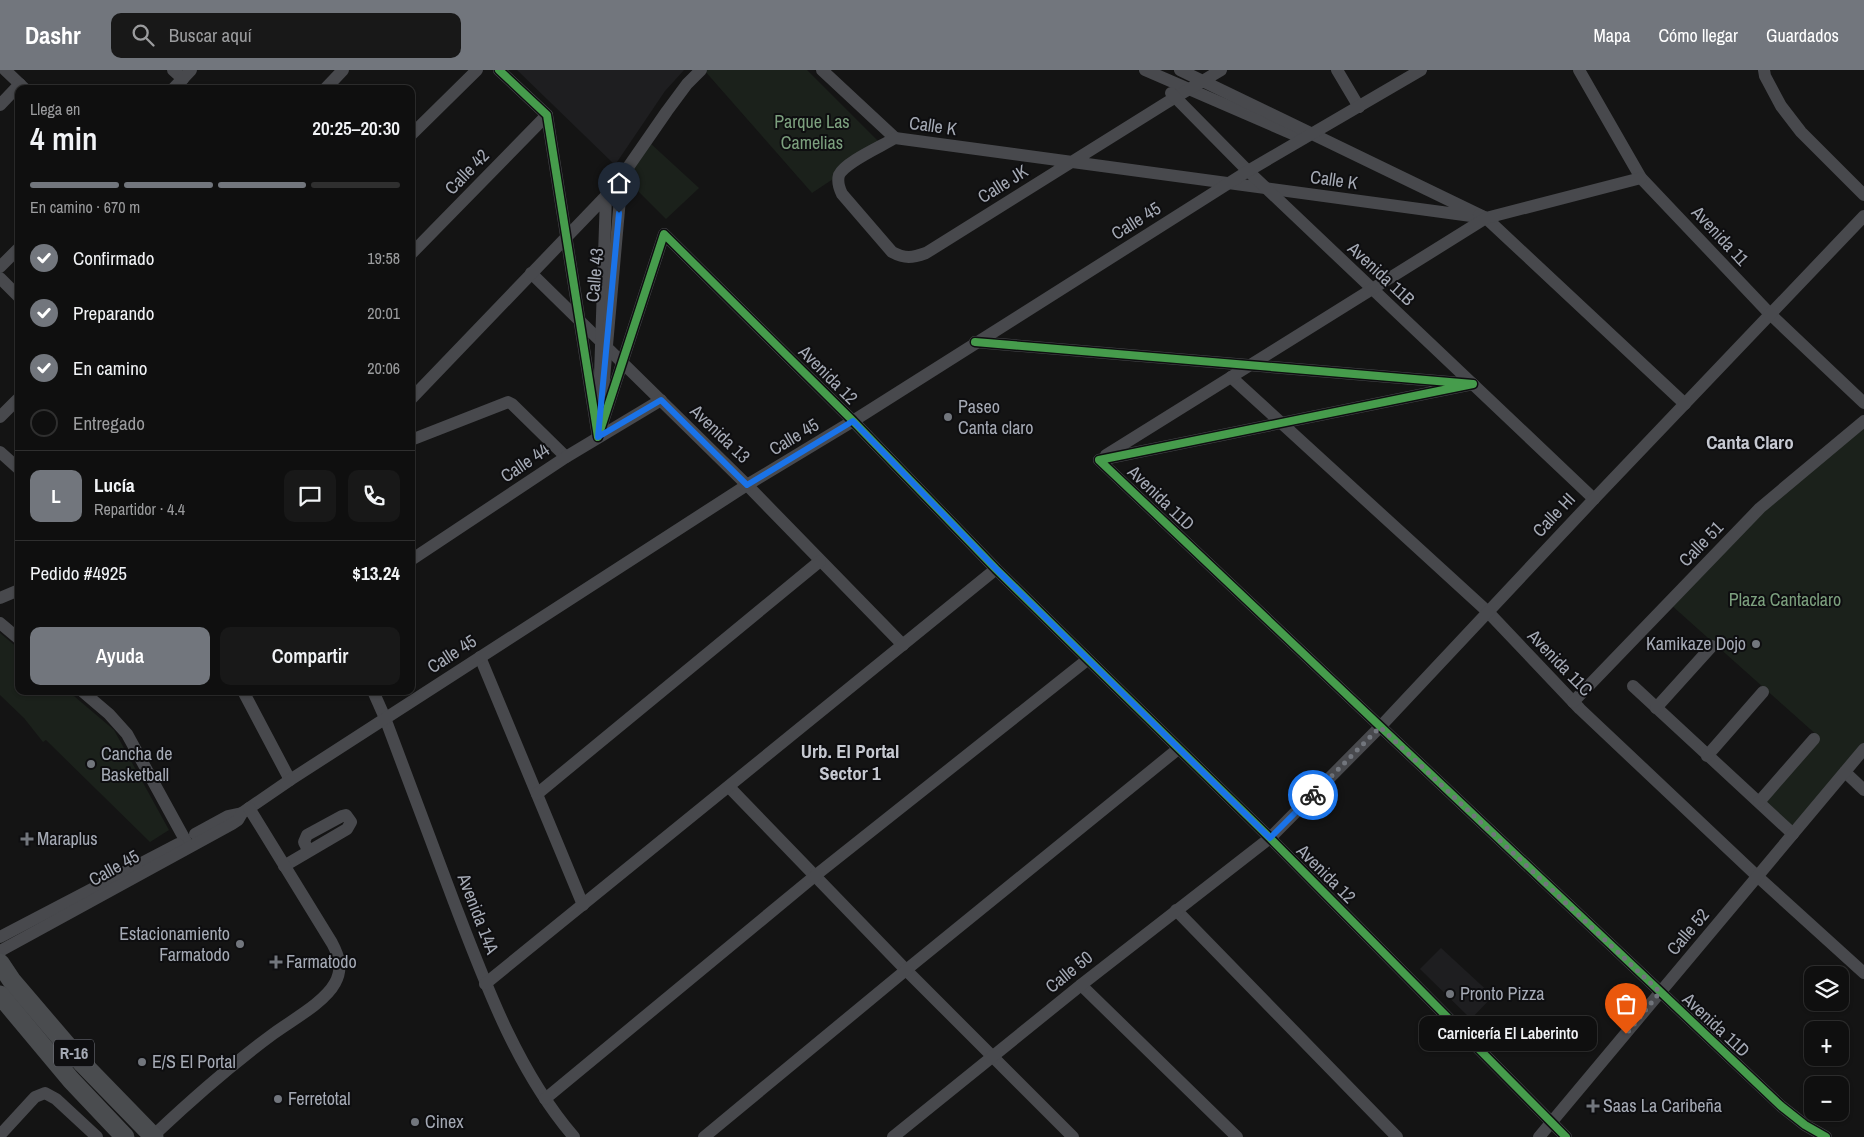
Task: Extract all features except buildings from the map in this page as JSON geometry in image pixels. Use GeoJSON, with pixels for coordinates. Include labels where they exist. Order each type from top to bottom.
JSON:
{"type":"FeatureCollection","features":[{"type":"Feature","properties":{"kind":"main road","name":"R-16"},"geometry":{"type":"LineString","coordinates":[[0,963],[12,981],[83,1064],[154,1137]]}},
{"type":"Feature","properties":{"kind":"main road","name":"R-16"},"geometry":{"type":"LineString","coordinates":[[0,995],[6,1008],[125,1137]]}},
{"type":"Feature","properties":{"kind":"street"},"geometry":{"type":"LineString","coordinates":[[5,70],[21,85]]}},
{"type":"Feature","properties":{"kind":"street"},"geometry":{"type":"LineString","coordinates":[[415,131],[477,70]]}},
{"type":"Feature","properties":{"kind":"street"},"geometry":{"type":"LineString","coordinates":[[499,70],[547,115],[598,437]]}},
{"type":"Feature","properties":{"kind":"street","name":"Calle 43"},"geometry":{"type":"LineString","coordinates":[[598,437],[622,176],[687,84],[702,70]]}},
{"type":"Feature","properties":{"kind":"street"},"geometry":{"type":"LineString","coordinates":[[822,70],[895,138]]}},
{"type":"Feature","properties":{"kind":"street"},"geometry":{"type":"LineString","coordinates":[[1147,70],[1486,218],[1685,404]]}},
{"type":"Feature","properties":{"kind":"street","name":"Avenida 11B"},"geometry":{"type":"LineString","coordinates":[[1147,70],[1248,171],[1594,498]]}},
{"type":"Feature","properties":{"kind":"street","name":"Calle K"},"geometry":{"type":"LineString","coordinates":[[1180,70],[1486,218]]}},
{"type":"Feature","properties":{"kind":"street","name":"Calle JK"},"geometry":{"type":"LineString","coordinates":[[846,167],[840,175],[838,184],[842,194],[892,252],[902,258],[913,258],[926,253],[1221,70]]}},
{"type":"Feature","properties":{"kind":"street"},"geometry":{"type":"LineString","coordinates":[[1337,70],[1358,107]]}},
{"type":"Feature","properties":{"kind":"street","name":"Calle 45"},"geometry":{"type":"LineString","coordinates":[[0,951],[188,843],[228,816],[246,810],[385,718],[747,485],[853,421],[975,342],[1248,171],[1421,70]]}},
{"type":"Feature","properties":{"kind":"street","name":"Avenida 11"},"geometry":{"type":"LineString","coordinates":[[1579,70],[1641,178],[1771,315],[1864,403]]}},
{"type":"Feature","properties":{"kind":"street"},"geometry":{"type":"LineString","coordinates":[[1764,70],[1765,76],[1781,106],[1802,132],[1864,195]]}},
{"type":"Feature","properties":{"kind":"street"},"geometry":{"type":"LineString","coordinates":[[328,85],[338,72]]}},
{"type":"Feature","properties":{"kind":"street"},"geometry":{"type":"LineString","coordinates":[[175,85],[182,73]]}},
{"type":"Feature","properties":{"kind":"street"},"geometry":{"type":"LineString","coordinates":[[0,105],[15,92]]}},
{"type":"Feature","properties":{"kind":"street","name":"Calle 42"},"geometry":{"type":"LineString","coordinates":[[415,250],[547,115]]}},
{"type":"Feature","properties":{"kind":"street","name":"Calle K"},"geometry":{"type":"LineString","coordinates":[[846,167],[895,138],[1486,218]]}},
{"type":"Feature","properties":{"kind":"street"},"geometry":{"type":"LineString","coordinates":[[1099,460],[1486,218],[1641,178]]}},
{"type":"Feature","properties":{"kind":"street","name":"Calle 43"},"geometry":{"type":"LineString","coordinates":[[415,395],[606,196],[598,437]]}},
{"type":"Feature","properties":{"kind":"street","name":"Calle HI"},"geometry":{"type":"LineString","coordinates":[[1270,838],[1380,727],[1594,498],[1864,216]]}},
{"type":"Feature","properties":{"kind":"street","name":"Avenida 12"},"geometry":{"type":"LineString","coordinates":[[598,437],[664,234],[853,421],[1087,660],[1270,838],[1566,1137]]}},
{"type":"Feature","properties":{"kind":"street"},"geometry":{"type":"LineString","coordinates":[[0,267],[15,252]]}},
{"type":"Feature","properties":{"kind":"street","name":"Avenida 13"},"geometry":{"type":"LineString","coordinates":[[531,273],[747,485],[902,645]]}},
{"type":"Feature","properties":{"kind":"street"},"geometry":{"type":"LineString","coordinates":[[0,278],[15,292]]}},
{"type":"Feature","properties":{"kind":"street"},"geometry":{"type":"LineString","coordinates":[[975,342],[1473,384]]}},
{"type":"Feature","properties":{"kind":"street","name":"Avenida 11C"},"geometry":{"type":"LineString","coordinates":[[1231,377],[1488,612],[1573,702],[1757,876],[1864,973]]}},
{"type":"Feature","properties":{"kind":"street","name":"Avenida 11D"},"geometry":{"type":"LineString","coordinates":[[1099,460],[1473,384]]}},
{"type":"Feature","properties":{"kind":"street","name":"Calle 44"},"geometry":{"type":"LineString","coordinates":[[415,557],[566,456],[661,400]]}},
{"type":"Feature","properties":{"kind":"street"},"geometry":{"type":"LineString","coordinates":[[0,417],[15,402]]}},
{"type":"Feature","properties":{"kind":"street"},"geometry":{"type":"LineString","coordinates":[[415,438],[508,402],[566,456]]}},
{"type":"Feature","properties":{"kind":"street","name":"Calle 51"},"geometry":{"type":"LineString","coordinates":[[1573,702],[1760,508],[1864,421]]}},
{"type":"Feature","properties":{"kind":"street"},"geometry":{"type":"LineString","coordinates":[[0,452],[15,465]]}},
{"type":"Feature","properties":{"kind":"street","name":"Avenida 11D"},"geometry":{"type":"LineString","coordinates":[[1099,460],[1781,1106],[1805,1125],[1826,1137]]}},
{"type":"Feature","properties":{"kind":"street"},"geometry":{"type":"LineString","coordinates":[[537,794],[820,560]]}},
{"type":"Feature","properties":{"kind":"street"},"geometry":{"type":"LineString","coordinates":[[485,984],[996,569]]}},
{"type":"Feature","properties":{"kind":"street"},"geometry":{"type":"LineString","coordinates":[[0,598],[15,592]]}},
{"type":"Feature","properties":{"kind":"street"},"geometry":{"type":"LineString","coordinates":[[0,623],[15,633]]}},
{"type":"Feature","properties":{"kind":"street"},"geometry":{"type":"LineString","coordinates":[[1656,708],[1712,646]]}},
{"type":"Feature","properties":{"kind":"street"},"geometry":{"type":"LineString","coordinates":[[480,657],[584,905]]}},
{"type":"Feature","properties":{"kind":"street"},"geometry":{"type":"LineString","coordinates":[[546,1099],[816,875],[1087,660]]}},
{"type":"Feature","properties":{"kind":"street"},"geometry":{"type":"LineString","coordinates":[[1633,686],[1793,834]]}},
{"type":"Feature","properties":{"kind":"street"},"geometry":{"type":"LineString","coordinates":[[1707,756],[1763,692]]}},
{"type":"Feature","properties":{"kind":"street"},"geometry":{"type":"LineString","coordinates":[[87,695],[109,714],[127,734],[188,843]]}},
{"type":"Feature","properties":{"kind":"street"},"geometry":{"type":"LineString","coordinates":[[245,695],[290,780]]}},
{"type":"Feature","properties":{"kind":"street","name":"Avenida 14A"},"geometry":{"type":"LineString","coordinates":[[375,695],[485,984],[513,1042],[546,1099],[574,1137]]}},
{"type":"Feature","properties":{"kind":"street"},"geometry":{"type":"LineString","coordinates":[[1759,802],[1814,739]]}},
{"type":"Feature","properties":{"kind":"street"},"geometry":{"type":"LineString","coordinates":[[704,1137],[1178,748]]}},
{"type":"Feature","properties":{"kind":"street","name":"Calle 52"},"geometry":{"type":"LineString","coordinates":[[1539,1137],[1864,749]]}},
{"type":"Feature","properties":{"kind":"street"},"geometry":{"type":"LineString","coordinates":[[1845,772],[1864,790]]}},
{"type":"Feature","properties":{"kind":"street"},"geometry":{"type":"LineString","coordinates":[[729,787],[906,970],[1073,1137]]}},
{"type":"Feature","properties":{"kind":"street"},"geometry":{"type":"LineString","coordinates":[[154,1137],[244,1056],[323,997],[335,984],[339,976],[340,965],[337,954],[284,866],[246,810]]}},
{"type":"Feature","properties":{"kind":"street","name":"Calle 50"},"geometry":{"type":"LineString","coordinates":[[901,1135],[993,1056],[1081,985],[1270,838]]}},
{"type":"Feature","properties":{"kind":"street","name":"Calle 45"},"geometry":{"type":"LineString","coordinates":[[0,937],[188,843]]}},
{"type":"Feature","properties":{"kind":"street"},"geometry":{"type":"LineString","coordinates":[[284,866],[308,850]]}},
{"type":"Feature","properties":{"kind":"street"},"geometry":{"type":"LineString","coordinates":[[1176,910],[1391,1135]]}},
{"type":"Feature","properties":{"kind":"street"},"geometry":{"type":"LineString","coordinates":[[1081,985],[1237,1137]]}},
{"type":"Feature","properties":{"kind":"street"},"geometry":{"type":"LineString","coordinates":[[0,1135],[35,1097],[45,1093],[56,1099],[96,1137]]}},
{"type":"Feature","properties":{"kind":"shaded area"},"geometry":{"type":"Polygon","coordinates":[[[517,70],[684,70],[665,91],[615,165],[517,70]]]}},
{"type":"Feature","properties":{"kind":"shaded area"},"geometry":{"type":"Polygon","coordinates":[[[1441,948],[1493,996],[1471,1019],[1420,969],[1441,948]]]}},
{"type":"Feature","properties":{"kind":"green space","name":"Parque Las Camelias"},"geometry":{"type":"Polygon","coordinates":[[[704,70],[807,70],[883,146],[812,193],[704,70]]]}},
{"type":"Feature","properties":{"kind":"green space"},"geometry":{"type":"Polygon","coordinates":[[[650,143],[699,188],[666,219],[625,178],[650,143]]]}},
{"type":"Feature","properties":{"kind":"green space","name":"Plaza Cantaclaro"},"geometry":{"type":"Polygon","coordinates":[[[1864,423],[1864,746],[1792,830],[1762,802],[1819,737],[1670,604],[1762,510],[1864,423]]]}},
{"type":"Feature","properties":{"kind":"green space"},"geometry":{"type":"Polygon","coordinates":[[[0,633],[15,646],[15,695],[73,695],[114,730],[169,830],[150,842],[46,740],[43,742],[24,718],[0,695],[0,633]]]}},
{"type":"Feature","properties":{"kind":"cycle path"},"geometry":{"type":"LineString","coordinates":[[499,70],[547,115],[598,437],[664,234],[853,421],[996,569],[1270,838],[1566,1137]]}},
{"type":"Feature","properties":{"kind":"cycle path"},"geometry":{"type":"LineString","coordinates":[[975,342],[1473,384],[1099,460],[1781,1106],[1805,1125],[1826,1137]]}},
{"type":"Feature","properties":{"kind":"way so far"},"geometry":{"type":"LineString","coordinates":[[1313,795],[1380,727],[1660,992],[1626,1034]]}},
{"type":"Feature","properties":{"kind":"place","name":"Paseo Canta claro"},"geometry":{"type":"Point","coordinates":[948,417]}},
{"type":"Feature","properties":{"kind":"place","name":"Kamikaze Dojo"},"geometry":{"type":"Point","coordinates":[1756,644]}},
{"type":"Feature","properties":{"kind":"place","name":"Cancha de Basketball"},"geometry":{"type":"Point","coordinates":[91,764]}},
{"type":"Feature","properties":{"kind":"place","name":"Maraplus"},"geometry":{"type":"Point","coordinates":[27,839]}},
{"type":"Feature","properties":{"kind":"place","name":"Estacionamiento Farmatodo"},"geometry":{"type":"Point","coordinates":[240,944]}},
{"type":"Feature","properties":{"kind":"place","name":"Farmatodo"},"geometry":{"type":"Point","coordinates":[276,962]}},
{"type":"Feature","properties":{"kind":"place","name":"Pronto Pizza"},"geometry":{"type":"Point","coordinates":[1450,994]}},
{"type":"Feature","properties":{"kind":"place","name":"Carnicería El Laberinto"},"geometry":{"type":"Point","coordinates":[1626,1034]}},
{"type":"Feature","properties":{"kind":"place","name":"E/S El Portal"},"geometry":{"type":"Point","coordinates":[142,1062]}},
{"type":"Feature","properties":{"kind":"place","name":"Ferretotal"},"geometry":{"type":"Point","coordinates":[278,1099]}},
{"type":"Feature","properties":{"kind":"place","name":"Saas La Caribeña"},"geometry":{"type":"Point","coordinates":[1593,1106]}},
{"type":"Feature","properties":{"kind":"place","name":"Cinex"},"geometry":{"type":"Point","coordinates":[415,1122]}},
{"type":"Feature","properties":{"kind":"district","name":"Canta Claro"},"geometry":{"type":"Point","coordinates":[1750,442]}},
{"type":"Feature","properties":{"kind":"district","name":"Urb. El Portal Sector 1"},"geometry":{"type":"Point","coordinates":[850,762]}},
{"type":"Feature","properties":{"kind":"route"},"geometry":{"type":"LineString","coordinates":[[619,213],[598,437],[661,400],[747,485],[853,421],[996,569],[1270,838],[1313,795]]}}]}
